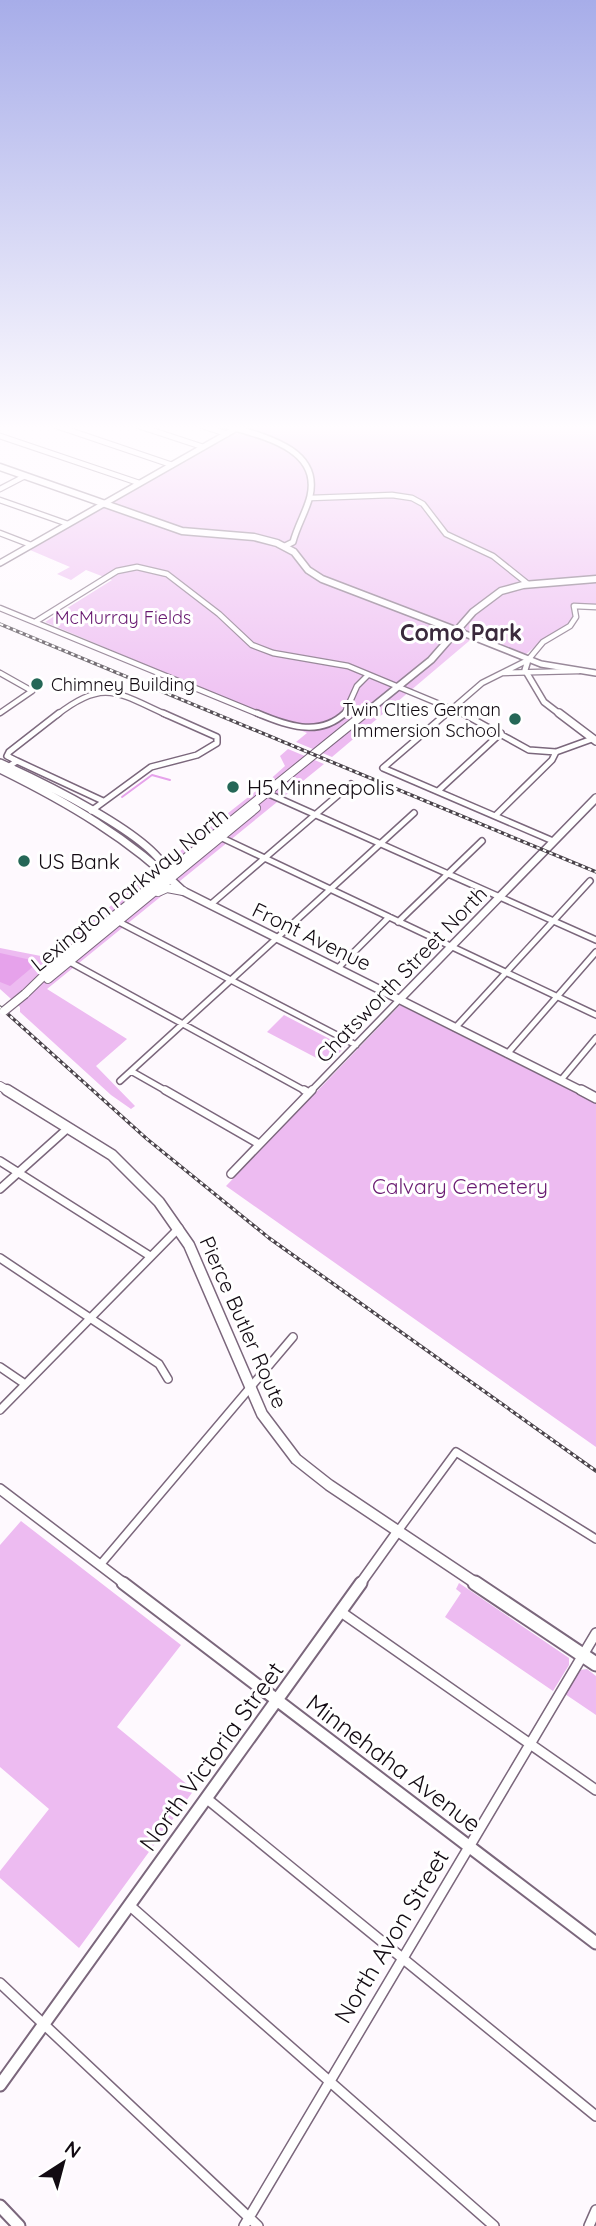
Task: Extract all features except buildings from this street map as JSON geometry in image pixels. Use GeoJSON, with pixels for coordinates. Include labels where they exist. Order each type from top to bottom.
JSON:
{"type":"FeatureCollection","features":[{"type":"Feature","properties":{"kind":"main road"},"geometry":{"type":"LineString","coordinates":[[176,529],[254,537],[285,546],[317,576],[461,632]]}},
{"type":"Feature","properties":{"kind":"main road","name":"Lexington Parkway North"},"geometry":{"type":"LineString","coordinates":[[66,960],[118,922],[395,686],[431,660],[495,595],[528,584],[596,579]]}},
{"type":"Feature","properties":{"kind":"main road"},"geometry":{"type":"LineString","coordinates":[[153,890],[167,888],[183,891]]}},
{"type":"Feature","properties":{"kind":"main road","name":"Lexington Parkway North"},"geometry":{"type":"LineString","coordinates":[[0,1014],[153,890]]}},
{"type":"Feature","properties":{"kind":"main road","name":"Pierce Butler Route"},"geometry":{"type":"LineString","coordinates":[[0,1086],[129,1169],[179,1227],[250,1390],[270,1425],[296,1459],[318,1478],[596,1664]]}},
{"type":"Feature","properties":{"kind":"street"},"geometry":{"type":"LineString","coordinates":[[0,563],[60,529]]}},
{"type":"Feature","properties":{"kind":"street"},"geometry":{"type":"LineString","coordinates":[[285,546],[293,542],[296,529]]}},
{"type":"Feature","properties":{"kind":"street"},"geometry":{"type":"LineString","coordinates":[[442,529],[446,534],[493,556],[528,584]]}},
{"type":"Feature","properties":{"kind":"street"},"geometry":{"type":"LineString","coordinates":[[0,533],[32,545]]}},
{"type":"Feature","properties":{"kind":"street"},"geometry":{"type":"LineString","coordinates":[[36,622],[117,571],[137,567],[167,574],[219,614],[241,638],[259,649],[348,666],[452,708],[529,750],[556,752],[594,740]]}},
{"type":"Feature","properties":{"kind":"street"},"geometry":{"type":"LineString","coordinates":[[594,740],[544,702],[525,670],[528,660],[543,642],[572,624],[575,605],[596,607]]}},
{"type":"Feature","properties":{"kind":"street"},"geometry":{"type":"LineString","coordinates":[[0,608],[288,726],[313,727],[338,719],[347,710],[355,687],[368,675]]}},
{"type":"Feature","properties":{"kind":"street"},"geometry":{"type":"LineString","coordinates":[[461,632],[528,660],[596,673]]}},
{"type":"Feature","properties":{"kind":"street"},"geometry":{"type":"LineString","coordinates":[[528,660],[497,674],[452,708],[383,768],[553,841]]}},
{"type":"Feature","properties":{"kind":"street"},"geometry":{"type":"LineString","coordinates":[[497,674],[579,671]]}},
{"type":"Feature","properties":{"kind":"street"},"geometry":{"type":"LineString","coordinates":[[0,673],[32,691],[0,713]]}},
{"type":"Feature","properties":{"kind":"street"},"geometry":{"type":"LineString","coordinates":[[89,812],[151,767],[204,752],[217,743],[216,737],[118,693],[98,691],[84,695],[56,714],[42,729],[8,753],[16,761],[103,801]]}},
{"type":"Feature","properties":{"kind":"street"},"geometry":{"type":"LineString","coordinates":[[438,791],[502,733]]}},
{"type":"Feature","properties":{"kind":"street"},"geometry":{"type":"LineString","coordinates":[[495,816],[552,760],[556,752]]}},
{"type":"Feature","properties":{"kind":"street"},"geometry":{"type":"LineString","coordinates":[[3,769],[16,761]]}},
{"type":"Feature","properties":{"kind":"street"},"geometry":{"type":"LineString","coordinates":[[3,769],[89,812],[143,843],[166,868],[169,876]]}},
{"type":"Feature","properties":{"kind":"street"},"geometry":{"type":"LineString","coordinates":[[210,905],[351,785]]}},
{"type":"Feature","properties":{"kind":"street"},"geometry":{"type":"LineString","coordinates":[[269,794],[596,940]]}},
{"type":"Feature","properties":{"kind":"street","name":"Chatsworth Street North"},"geometry":{"type":"LineString","coordinates":[[231,1174],[595,800]]}},
{"type":"Feature","properties":{"kind":"street"},"geometry":{"type":"LineString","coordinates":[[89,812],[169,876]]}},
{"type":"Feature","properties":{"kind":"street"},"geometry":{"type":"LineString","coordinates":[[120,1081],[414,813]]}},
{"type":"Feature","properties":{"kind":"street"},"geometry":{"type":"LineString","coordinates":[[218,836],[596,1015]]}},
{"type":"Feature","properties":{"kind":"street"},"geometry":{"type":"LineString","coordinates":[[398,922],[482,841]]}},
{"type":"Feature","properties":{"kind":"street"},"geometry":{"type":"LineString","coordinates":[[149,858],[155,872],[153,890]]}},
{"type":"Feature","properties":{"kind":"street","name":"Front Avenue"},"geometry":{"type":"LineString","coordinates":[[169,876],[183,891],[596,1098]]}},
{"type":"Feature","properties":{"kind":"street"},"geometry":{"type":"LineString","coordinates":[[455,1028],[590,881]]}},
{"type":"Feature","properties":{"kind":"street"},"geometry":{"type":"LineString","coordinates":[[338,968],[389,917]]}},
{"type":"Feature","properties":{"kind":"street"},"geometry":{"type":"LineString","coordinates":[[118,922],[356,1045]]}},
{"type":"Feature","properties":{"kind":"street"},"geometry":{"type":"LineString","coordinates":[[507,1054],[596,952]]}},
{"type":"Feature","properties":{"kind":"street"},"geometry":{"type":"LineString","coordinates":[[66,960],[309,1093]]}},
{"type":"Feature","properties":{"kind":"street"},"geometry":{"type":"LineString","coordinates":[[561,1080],[596,1038]]}},
{"type":"Feature","properties":{"kind":"street"},"geometry":{"type":"LineString","coordinates":[[131,1071],[260,1144]]}},
{"type":"Feature","properties":{"kind":"street"},"geometry":{"type":"LineString","coordinates":[[0,1189],[68,1128]]}},
{"type":"Feature","properties":{"kind":"street"},"geometry":{"type":"LineString","coordinates":[[0,1161],[150,1256]]}},
{"type":"Feature","properties":{"kind":"street"},"geometry":{"type":"LineString","coordinates":[[0,1410],[179,1227]]}},
{"type":"Feature","properties":{"kind":"street"},"geometry":{"type":"LineString","coordinates":[[0,1258],[159,1364],[168,1379]]}},
{"type":"Feature","properties":{"kind":"street"},"geometry":{"type":"LineString","coordinates":[[100,1565],[293,1337]]}},
{"type":"Feature","properties":{"kind":"street"},"geometry":{"type":"LineString","coordinates":[[0,1367],[25,1384]]}},
{"type":"Feature","properties":{"kind":"street","name":"North Victoria Street"},"geometry":{"type":"LineString","coordinates":[[0,2085],[456,1452],[596,1539]]}},
{"type":"Feature","properties":{"kind":"street","name":"Minnehaha Avenue"},"geometry":{"type":"LineString","coordinates":[[0,1489],[596,1943]]}},
{"type":"Feature","properties":{"kind":"street"},"geometry":{"type":"LineString","coordinates":[[341,1612],[596,1790]]}},
{"type":"Feature","properties":{"kind":"street","name":"North Avon Street"},"geometry":{"type":"LineString","coordinates":[[247,2222],[596,1633]]}},
{"type":"Feature","properties":{"kind":"street"},"geometry":{"type":"LineString","coordinates":[[206,1798],[596,2116]]}},
{"type":"Feature","properties":{"kind":"street"},"geometry":{"type":"LineString","coordinates":[[129,1905],[494,2226]]}},
{"type":"Feature","properties":{"kind":"street"},"geometry":{"type":"LineString","coordinates":[[0,1983],[247,2222],[258,2226]]}},
{"type":"Feature","properties":{"kind":"street"},"geometry":{"type":"LineString","coordinates":[[0,2206],[19,2226]]}},
{"type":"Feature","properties":{"kind":"street"},"geometry":{"type":"LineString","coordinates":[[589,2226],[596,2210]]}},
{"type":"Feature","properties":{"kind":"green space","name":"McMurray Fields"},"geometry":{"type":"Polygon","coordinates":[[[67,529],[596,529],[596,605],[572,605],[575,614],[572,621],[524,656],[475,636],[332,757],[296,742],[307,733],[45,622],[112,580],[86,570],[71,580],[57,574],[70,567],[30,550],[67,529]]]}},
{"type":"Feature","properties":{"kind":"green space"},"geometry":{"type":"Polygon","coordinates":[[[288,749],[324,764],[47,989],[127,1039],[96,1066],[135,1106],[131,1109],[111,1095],[20,1012],[20,1007],[0,989],[0,948],[46,957],[265,784],[285,766],[280,756],[288,749]]]}},
{"type":"Feature","properties":{"kind":"green space","name":"Calvary Cemetery"},"geometry":{"type":"Polygon","coordinates":[[[400,1005],[596,1103],[596,1447],[226,1186],[400,1005]]]}},
{"type":"Feature","properties":{"kind":"green space"},"geometry":{"type":"Polygon","coordinates":[[[284,1015],[345,1047],[328,1064],[267,1032],[284,1015]]]}},
{"type":"Feature","properties":{"kind":"green space"},"geometry":{"type":"Polygon","coordinates":[[[21,1521],[181,1645],[117,1727],[194,1790],[79,1948],[0,1878],[0,1871],[49,1809],[0,1767],[0,1545],[21,1521]]]}},
{"type":"Feature","properties":{"kind":"green space"},"geometry":{"type":"Polygon","coordinates":[[[459,1583],[569,1658],[569,1665],[553,1691],[445,1617],[461,1593],[456,1589],[459,1583]]]}},
{"type":"Feature","properties":{"kind":"green space"},"geometry":{"type":"Polygon","coordinates":[[[587,1669],[596,1676],[596,1715],[565,1694],[580,1670],[587,1669]]]}},
{"type":"Feature","properties":{"kind":"shaded area"},"geometry":{"type":"Polygon","coordinates":[[[0,953],[31,960],[35,965],[10,986],[0,982],[0,953]]]}},
{"type":"Feature","properties":{"kind":"waterway"},"geometry":{"type":"LineString","coordinates":[[122,797],[152,775],[170,780]]}},
{"type":"Feature","properties":{"kind":"railway"},"geometry":{"type":"LineString","coordinates":[[0,624],[596,872]]}},
{"type":"Feature","properties":{"kind":"railway"},"geometry":{"type":"LineString","coordinates":[[0,1007],[147,1139],[269,1238],[596,1471]]}},
{"type":"Feature","properties":{"kind":"place","name":"Chimney Building"},"geometry":{"type":"Point","coordinates":[37,684]}},
{"type":"Feature","properties":{"kind":"place","name":"Twin CIties German Immersion School"},"geometry":{"type":"Point","coordinates":[515,719]}},
{"type":"Feature","properties":{"kind":"place","name":"H5 Minneapolis"},"geometry":{"type":"Point","coordinates":[233,787]}},
{"type":"Feature","properties":{"kind":"place","name":"US Bank"},"geometry":{"type":"Point","coordinates":[24,861]}},
{"type":"Feature","properties":{"kind":"district","name":"Como Park"},"geometry":{"type":"Point","coordinates":[461,632]}}]}
